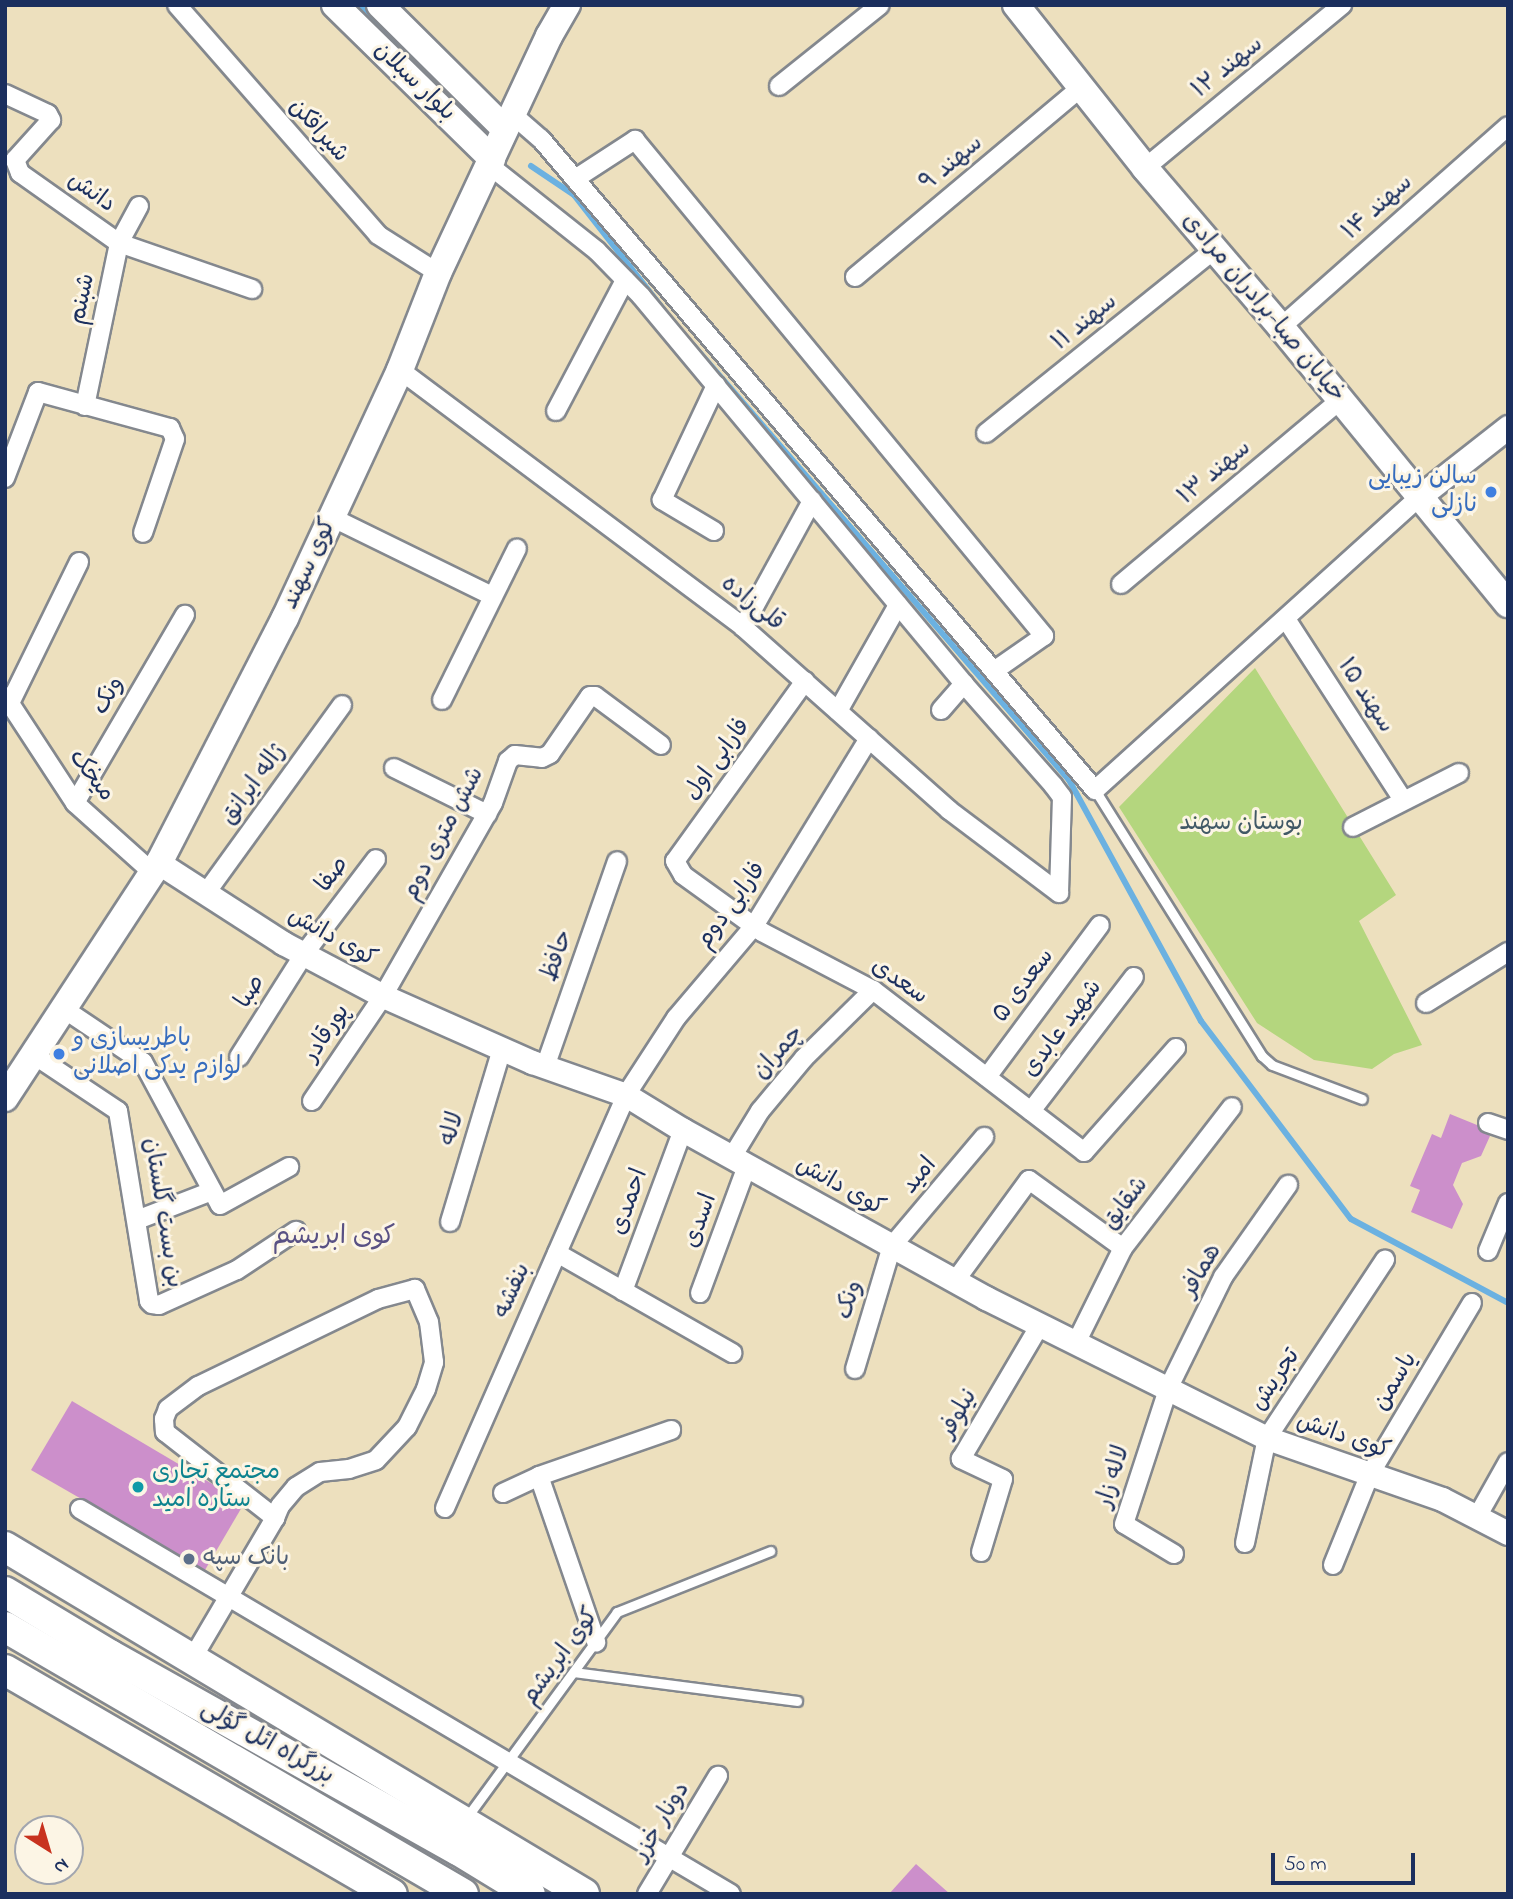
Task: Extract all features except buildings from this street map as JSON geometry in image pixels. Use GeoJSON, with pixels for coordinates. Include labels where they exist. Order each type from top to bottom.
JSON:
{"type":"FeatureCollection","features":[{"type":"Feature","properties":{"kind":"highway"},"geometry":{"type":"LineString","coordinates":[[5,1548],[584,1894]]}},
{"type":"Feature","properties":{"kind":"highway","name":"بزرگراه ائل گؤلی"},"geometry":{"type":"LineString","coordinates":[[5,1592],[530,1894]]}},
{"type":"Feature","properties":{"kind":"highway","name":"بزرگراه ائل گؤلی"},"geometry":{"type":"LineString","coordinates":[[5,1627],[463,1894]]}},
{"type":"Feature","properties":{"kind":"highway"},"geometry":{"type":"LineString","coordinates":[[5,1670],[392,1894]]}},
{"type":"Feature","properties":{"kind":"main road","name":"بلوار سبلان"},"geometry":{"type":"LineString","coordinates":[[335,5],[491,162]]}},
{"type":"Feature","properties":{"kind":"main road","name":"بلوار سبلان"},"geometry":{"type":"LineString","coordinates":[[380,5],[509,122]]}},
{"type":"Feature","properties":{"kind":"main road","name":"کوی سهند"},"geometry":{"type":"LineString","coordinates":[[5,1098],[156,869],[285,618],[400,370],[438,274],[549,36],[567,5]]}},
{"type":"Feature","properties":{"kind":"main road","name":"خیابان صبا-برادران مرادی"},"geometry":{"type":"LineString","coordinates":[[1020,6],[1080,88],[1145,168],[1281,327],[1508,604]]}},
{"type":"Feature","properties":{"kind":"street","name":"شیر‌افکن"},"geometry":{"type":"LineString","coordinates":[[177,5],[378,234],[438,274]]}},
{"type":"Feature","properties":{"kind":"street"},"geometry":{"type":"LineString","coordinates":[[779,86],[880,5]]}},
{"type":"Feature","properties":{"kind":"street","name":"سهند ۱۲"},"geometry":{"type":"LineString","coordinates":[[1145,168],[1342,5]]}},
{"type":"Feature","properties":{"kind":"street","name":"سهند ۹"},"geometry":{"type":"LineString","coordinates":[[855,277],[1080,88]]}},
{"type":"Feature","properties":{"kind":"street","name":"دانش"},"geometry":{"type":"LineString","coordinates":[[5,94],[48,114],[51,120],[15,160],[20,173],[119,243],[252,289]]}},
{"type":"Feature","properties":{"kind":"street"},"geometry":{"type":"LineString","coordinates":[[509,122],[541,139],[1095,790],[1420,496],[1508,427]]}},
{"type":"Feature","properties":{"kind":"street","name":"سهند ۱۴"},"geometry":{"type":"LineString","coordinates":[[1281,327],[1508,126]]}},
{"type":"Feature","properties":{"kind":"street"},"geometry":{"type":"LineString","coordinates":[[575,179],[635,140],[1044,636],[994,671]]}},
{"type":"Feature","properties":{"kind":"street"},"geometry":{"type":"LineString","coordinates":[[491,162],[560,219],[625,280],[964,684],[941,710]]}},
{"type":"Feature","properties":{"kind":"street","name":"شبنم"},"geometry":{"type":"LineString","coordinates":[[85,406],[119,243],[139,206]]}},
{"type":"Feature","properties":{"kind":"street","name":"سهند ۱۱"},"geometry":{"type":"LineString","coordinates":[[986,433],[1214,250]]}},
{"type":"Feature","properties":{"kind":"street"},"geometry":{"type":"LineString","coordinates":[[556,411],[625,280]]}},
{"type":"Feature","properties":{"kind":"street","name":"قلی‌زاده"},"geometry":{"type":"LineString","coordinates":[[400,370],[743,627],[949,810],[1059,893],[1062,797],[964,684]]}},
{"type":"Feature","properties":{"kind":"street"},"geometry":{"type":"LineString","coordinates":[[714,531],[662,500],[716,386]]}},
{"type":"Feature","properties":{"kind":"street"},"geometry":{"type":"LineString","coordinates":[[5,478],[34,395],[43,391],[85,406],[170,428],[175,439],[143,533]]}},
{"type":"Feature","properties":{"kind":"street","name":"سهند ۱۳"},"geometry":{"type":"LineString","coordinates":[[1121,584],[1340,400]]}},
{"type":"Feature","properties":{"kind":"street"},"geometry":{"type":"LineString","coordinates":[[743,627],[812,501]]}},
{"type":"Feature","properties":{"kind":"street"},"geometry":{"type":"LineString","coordinates":[[331,517],[492,596]]}},
{"type":"Feature","properties":{"kind":"street"},"geometry":{"type":"LineString","coordinates":[[442,700],[517,548]]}},
{"type":"Feature","properties":{"kind":"street"},"geometry":{"type":"LineString","coordinates":[[8,699],[79,562]]}},
{"type":"Feature","properties":{"kind":"street"},"geometry":{"type":"LineString","coordinates":[[838,711],[898,605]]}},
{"type":"Feature","properties":{"kind":"street","name":"ونک"},"geometry":{"type":"LineString","coordinates":[[75,803],[185,615]]}},
{"type":"Feature","properties":{"kind":"street","name":"سهند ۱۵"},"geometry":{"type":"LineString","coordinates":[[1286,619],[1403,800]]}},
{"type":"Feature","properties":{"kind":"street","name":"فارابی اول"},"geometry":{"type":"LineString","coordinates":[[677,867],[675,861],[805,681]]}},
{"type":"Feature","properties":{"kind":"street","name":"شش متری دوم"},"geometry":{"type":"LineString","coordinates":[[383,996],[486,814],[508,761],[516,755],[542,758],[550,754],[590,696],[595,696],[661,744]]}},
{"type":"Feature","properties":{"kind":"street","name":"میخک"},"geometry":{"type":"LineString","coordinates":[[8,699],[75,803],[156,869]]}},
{"type":"Feature","properties":{"kind":"street","name":"ژاله ایرانق"},"geometry":{"type":"LineString","coordinates":[[206,893],[342,705]]}},
{"type":"Feature","properties":{"kind":"street","name":"فارابی دوم"},"geometry":{"type":"LineString","coordinates":[[626,1095],[676,1018],[754,926],[869,738]]}},
{"type":"Feature","properties":{"kind":"street"},"geometry":{"type":"LineString","coordinates":[[394,768],[486,814]]}},
{"type":"Feature","properties":{"kind":"street"},"geometry":{"type":"LineString","coordinates":[[1353,827],[1459,774]]}},
{"type":"Feature","properties":{"kind":"street","name":"صفا"},"geometry":{"type":"LineString","coordinates":[[304,954],[376,859]]}},
{"type":"Feature","properties":{"kind":"street","name":"حافظ"},"geometry":{"type":"LineString","coordinates":[[545,1067],[617,861]]}},
{"type":"Feature","properties":{"kind":"street","name":"سعدی"},"geometry":{"type":"LineString","coordinates":[[677,867],[754,926],[873,990],[1084,1152],[1176,1048]]}},
{"type":"Feature","properties":{"kind":"street","name":"کوی دانش"},"geometry":{"type":"LineString","coordinates":[[156,869],[206,893],[304,954],[383,996],[545,1067],[626,1095],[683,1130],[955,1281],[1267,1438],[1442,1499],[1508,1533]]}},
{"type":"Feature","properties":{"kind":"street","name":"سعدی ۵"},"geometry":{"type":"LineString","coordinates":[[987,1077],[1101,925]]}},
{"type":"Feature","properties":{"kind":"street"},"geometry":{"type":"LineString","coordinates":[[1426,1003],[1508,953]]}},
{"type":"Feature","properties":{"kind":"street","name":"صبا"},"geometry":{"type":"LineString","coordinates":[[239,1057],[304,954]]}},
{"type":"Feature","properties":{"kind":"street","name":"شهید عابدی"},"geometry":{"type":"LineString","coordinates":[[1031,1111],[1134,977]]}},
{"type":"Feature","properties":{"kind":"street","name":"چمران"},"geometry":{"type":"LineString","coordinates":[[740,1161],[760,1111],[804,1058],[873,990]]}},
{"type":"Feature","properties":{"kind":"street","name":"پورقادر"},"geometry":{"type":"LineString","coordinates":[[312,1101],[383,996]]}},
{"type":"Feature","properties":{"kind":"street"},"geometry":{"type":"LineString","coordinates":[[64,1009],[143,1062],[217,1203],[224,1205],[289,1167]]}},
{"type":"Feature","properties":{"kind":"street","name":"لاله"},"geometry":{"type":"LineString","coordinates":[[450,1222],[502,1049]]}},
{"type":"Feature","properties":{"kind":"street","name":"بن بست گلستان"},"geometry":{"type":"LineString","coordinates":[[34,1055],[118,1111],[149,1301],[159,1305],[237,1270],[296,1231]]}},
{"type":"Feature","properties":{"kind":"street","name":"بنفشه"},"geometry":{"type":"LineString","coordinates":[[445,1508],[626,1095]]}},
{"type":"Feature","properties":{"kind":"street","name":"شقایق"},"geometry":{"type":"LineString","coordinates":[[1076,1343],[1123,1248],[1232,1107]]}},
{"type":"Feature","properties":{"kind":"street"},"geometry":{"type":"LineString","coordinates":[[1488,1123],[1508,1130]]}},
{"type":"Feature","properties":{"kind":"street","name":"احمدی"},"geometry":{"type":"LineString","coordinates":[[623,1291],[683,1130]]}},
{"type":"Feature","properties":{"kind":"street","name":"امید"},"geometry":{"type":"LineString","coordinates":[[892,1246],[984,1137]]}},
{"type":"Feature","properties":{"kind":"street","name":"اسدی"},"geometry":{"type":"LineString","coordinates":[[700,1293],[740,1161]]}},
{"type":"Feature","properties":{"kind":"street"},"geometry":{"type":"LineString","coordinates":[[955,1281],[1029,1180],[1123,1248]]}},
{"type":"Feature","properties":{"kind":"street","name":"همافر"},"geometry":{"type":"LineString","coordinates":[[1168,1389],[1223,1277],[1288,1185]]}},
{"type":"Feature","properties":{"kind":"street"},"geometry":{"type":"LineString","coordinates":[[137,1220],[212,1191]]}},
{"type":"Feature","properties":{"kind":"street"},"geometry":{"type":"LineString","coordinates":[[1488,1251],[1508,1203]]}},
{"type":"Feature","properties":{"kind":"street","name":"ونک"},"geometry":{"type":"LineString","coordinates":[[855,1369],[892,1246]]}},
{"type":"Feature","properties":{"kind":"street"},"geometry":{"type":"LineString","coordinates":[[557,1252],[732,1353]]}},
{"type":"Feature","properties":{"kind":"street","name":"تجریش"},"geometry":{"type":"LineString","coordinates":[[1245,1543],[1267,1438],[1385,1260]]}},
{"type":"Feature","properties":{"kind":"street"},"geometry":{"type":"LineString","coordinates":[[192,1660],[296,1487],[308,1477],[320,1472],[349,1469],[376,1460],[407,1427],[426,1389],[434,1362],[429,1322],[415,1289],[378,1299],[198,1386],[168,1409],[163,1419],[165,1432],[275,1518]]}},
{"type":"Feature","properties":{"kind":"street","name":"یاسمن"},"geometry":{"type":"LineString","coordinates":[[1333,1565],[1370,1474],[1472,1303]]}},
{"type":"Feature","properties":{"kind":"street","name":"نیلوفر"},"geometry":{"type":"LineString","coordinates":[[981,1552],[1003,1479],[961,1459],[1040,1325]]}},
{"type":"Feature","properties":{"kind":"street","name":"لاله زار"},"geometry":{"type":"LineString","coordinates":[[1168,1389],[1124,1524],[1174,1554]]}},
{"type":"Feature","properties":{"kind":"street"},"geometry":{"type":"LineString","coordinates":[[503,1493],[539,1476],[671,1430]]}},
{"type":"Feature","properties":{"kind":"street"},"geometry":{"type":"LineString","coordinates":[[1477,1517],[1508,1462]]}},
{"type":"Feature","properties":{"kind":"street"},"geometry":{"type":"LineString","coordinates":[[539,1476],[596,1642]]}},
{"type":"Feature","properties":{"kind":"street"},"geometry":{"type":"LineString","coordinates":[[80,1509],[731,1894]]}},
{"type":"Feature","properties":{"kind":"street","name":"دونار خزر"},"geometry":{"type":"LineString","coordinates":[[647,1894],[718,1776]]}},
{"type":"Feature","properties":{"kind":"lane"},"geometry":{"type":"LineString","coordinates":[[1095,790],[1262,1056],[1272,1065],[1362,1099]]}},
{"type":"Feature","properties":{"kind":"lane","name":"کوی ابریشم"},"geometry":{"type":"LineString","coordinates":[[462,1822],[617,1612],[770,1551]]}},
{"type":"Feature","properties":{"kind":"lane"},"geometry":{"type":"LineString","coordinates":[[574,1672],[797,1701]]}},
{"type":"Feature","properties":{"kind":"green space","name":"بوستان سهند"},"geometry":{"type":"Polygon","coordinates":[[[1255,668],[1396,895],[1359,921],[1422,1045],[1394,1054],[1372,1069],[1314,1060],[1257,1023],[1119,807],[1255,668]]]}},
{"type":"Feature","properties":{"kind":"waterway"},"geometry":{"type":"LineString","coordinates":[[360,5],[407,50]]}},
{"type":"Feature","properties":{"kind":"waterway"},"geometry":{"type":"LineString","coordinates":[[531,166],[574,195],[664,310]]}},
{"type":"Feature","properties":{"kind":"waterway"},"geometry":{"type":"LineString","coordinates":[[693,345],[1069,780],[1201,1021],[1351,1219],[1508,1303]]}},
{"type":"Feature","properties":{"kind":"place","name":"سالن زیبایی نازلی"},"geometry":{"type":"Point","coordinates":[1491,492]}},
{"type":"Feature","properties":{"kind":"place","name":"باطریسازی و لوازم یدکی اصلانی"},"geometry":{"type":"Point","coordinates":[59,1054]}},
{"type":"Feature","properties":{"kind":"place","name":"مجتمع تجاری ستاره امید"},"geometry":{"type":"Point","coordinates":[138,1487]}},
{"type":"Feature","properties":{"kind":"place","name":"بانک سپه"},"geometry":{"type":"Point","coordinates":[189,1559]}},
{"type":"Feature","properties":{"kind":"district","name":"کوی ابریشم"},"geometry":{"type":"Point","coordinates":[334,1238]}}]}
